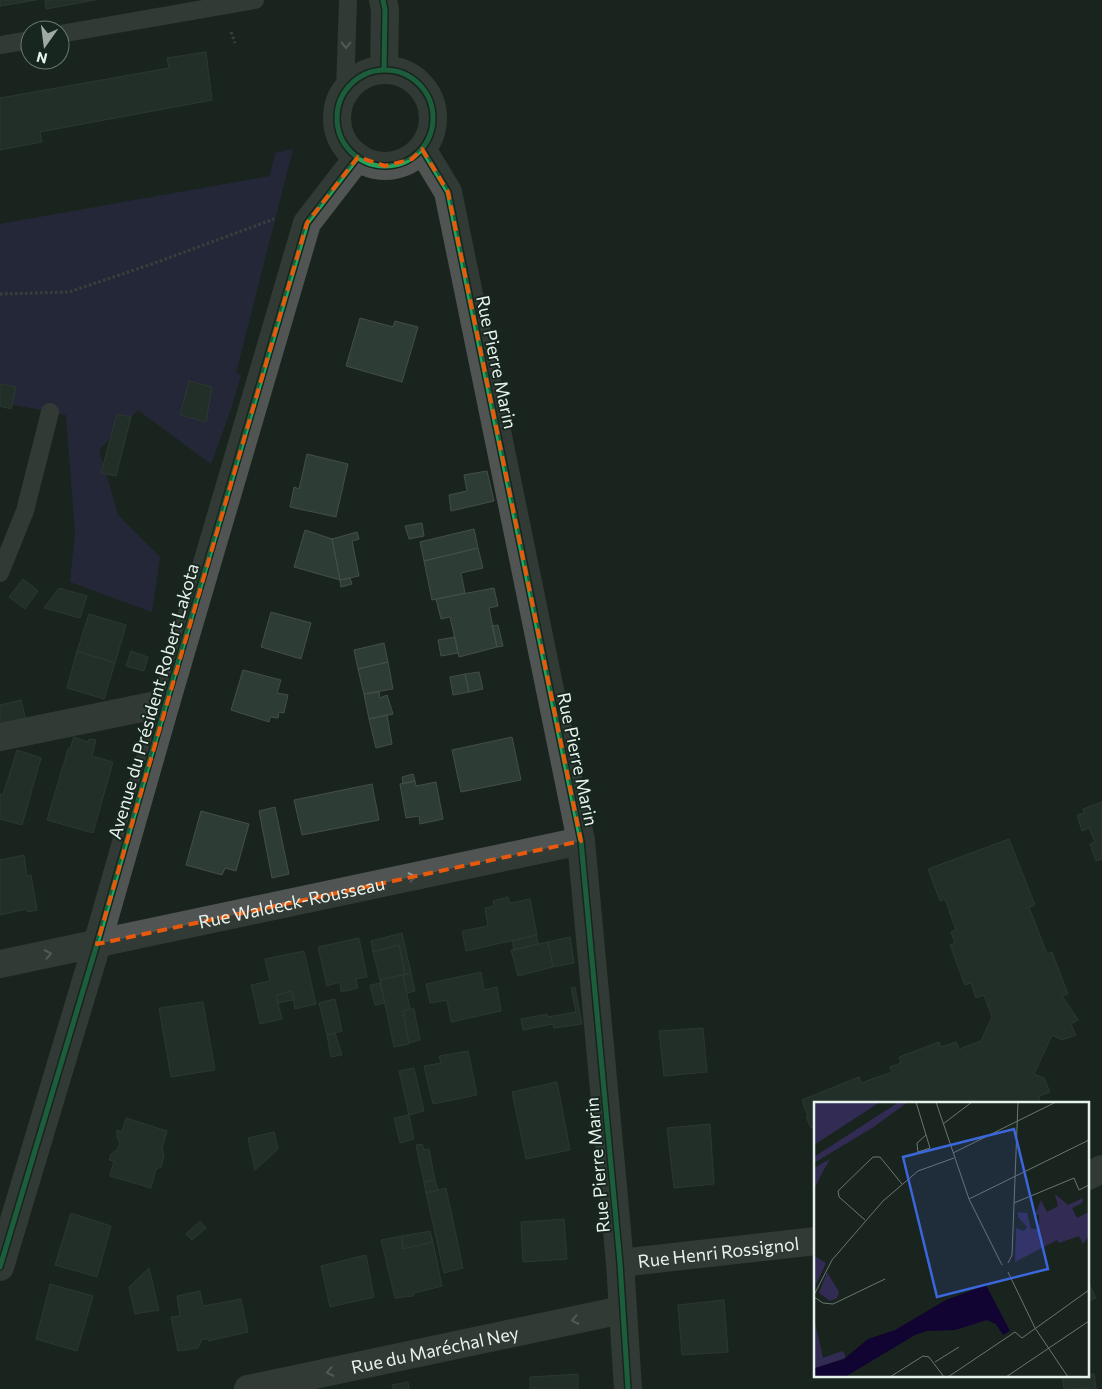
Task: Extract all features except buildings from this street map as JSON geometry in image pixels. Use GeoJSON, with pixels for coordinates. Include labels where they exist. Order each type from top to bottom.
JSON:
{"type":"FeatureCollection","features":[{"type":"Feature","properties":{"kind":"street"},"geometry":{"type":"LineString","coordinates":[[383,0],[385,10],[384,70]]}},
{"type":"Feature","properties":{"kind":"street"},"geometry":{"type":"LineString","coordinates":[[384,70],[407,75],[425,90],[434,120],[430,135],[422,149],[412,159],[399,164],[385,166],[370,164],[358,157],[347,147],[340,135],[337,120],[339,105],[345,91],[356,80],[369,72],[384,70]]}},
{"type":"Feature","properties":{"kind":"street","name":"Rue Pierre Marin"},"geometry":{"type":"LineString","coordinates":[[422,149],[448,192],[581,841],[620,1263],[628,1389]]}},
{"type":"Feature","properties":{"kind":"street","name":"Avenue du Président Robert Lakota"},"geometry":{"type":"LineString","coordinates":[[0,1267],[97,944],[307,223],[358,157]]}},
{"type":"Feature","properties":{"kind":"street"},"geometry":{"type":"LineString","coordinates":[[0,737],[166,703]]}},
{"type":"Feature","properties":{"kind":"street","name":"Rue Waldeck-Rousseau"},"geometry":{"type":"LineString","coordinates":[[0,964],[581,841]]}},
{"type":"Feature","properties":{"kind":"street"},"geometry":{"type":"LineString","coordinates":[[1090,1175],[1102,1169]]}},
{"type":"Feature","properties":{"kind":"street","name":"Rue Henri Rossignol"},"geometry":{"type":"LineString","coordinates":[[620,1263],[814,1241]]}},
{"type":"Feature","properties":{"kind":"street","name":"Rue du Maréchal Ney"},"geometry":{"type":"LineString","coordinates":[[248,1389],[622,1310]]}},
{"type":"Feature","properties":{"kind":"lane"},"geometry":{"type":"LineString","coordinates":[[70,32],[255,0]]}},
{"type":"Feature","properties":{"kind":"lane"},"geometry":{"type":"LineString","coordinates":[[345,91],[348,0]]}},
{"type":"Feature","properties":{"kind":"lane"},"geometry":{"type":"LineString","coordinates":[[0,45],[20,42]]}},
{"type":"Feature","properties":{"kind":"lane"},"geometry":{"type":"LineString","coordinates":[[0,573],[25,512],[50,412]]}},
{"type":"Feature","properties":{"kind":"path"},"geometry":{"type":"LineString","coordinates":[[0,294],[69,292],[152,264],[282,216],[307,223]]}},
{"type":"Feature","properties":{"kind":"highlighted area"},"geometry":{"type":"Polygon","coordinates":[[[422,149],[448,192],[581,841],[97,944],[307,223],[358,157],[385,166],[412,159],[422,149]]]}},
{"type":"Feature","properties":{"kind":"shaded area"},"geometry":{"type":"Polygon","coordinates":[[[293,149],[236,373],[241,375],[211,464],[138,410],[99,450],[118,515],[160,557],[152,612],[70,582],[75,533],[66,415],[0,402],[0,224],[270,176],[275,153],[293,149]]]}},
{"type":"Feature","properties":{"kind":"cycle path"},"geometry":{"type":"LineString","coordinates":[[383,0],[385,10],[384,70]]}},
{"type":"Feature","properties":{"kind":"cycle path"},"geometry":{"type":"LineString","coordinates":[[385,70],[403,74],[419,84],[429,100],[433,118],[429,136],[419,152],[403,162],[385,166],[367,162],[351,152],[341,136],[337,118],[341,100],[351,84],[367,74],[385,70]]}},
{"type":"Feature","properties":{"kind":"cycle path"},"geometry":{"type":"LineString","coordinates":[[422,149],[448,192],[581,841],[620,1263],[628,1389]]}},
{"type":"Feature","properties":{"kind":"cycle path"},"geometry":{"type":"LineString","coordinates":[[0,1267],[97,944],[307,223],[358,157]]}}]}
